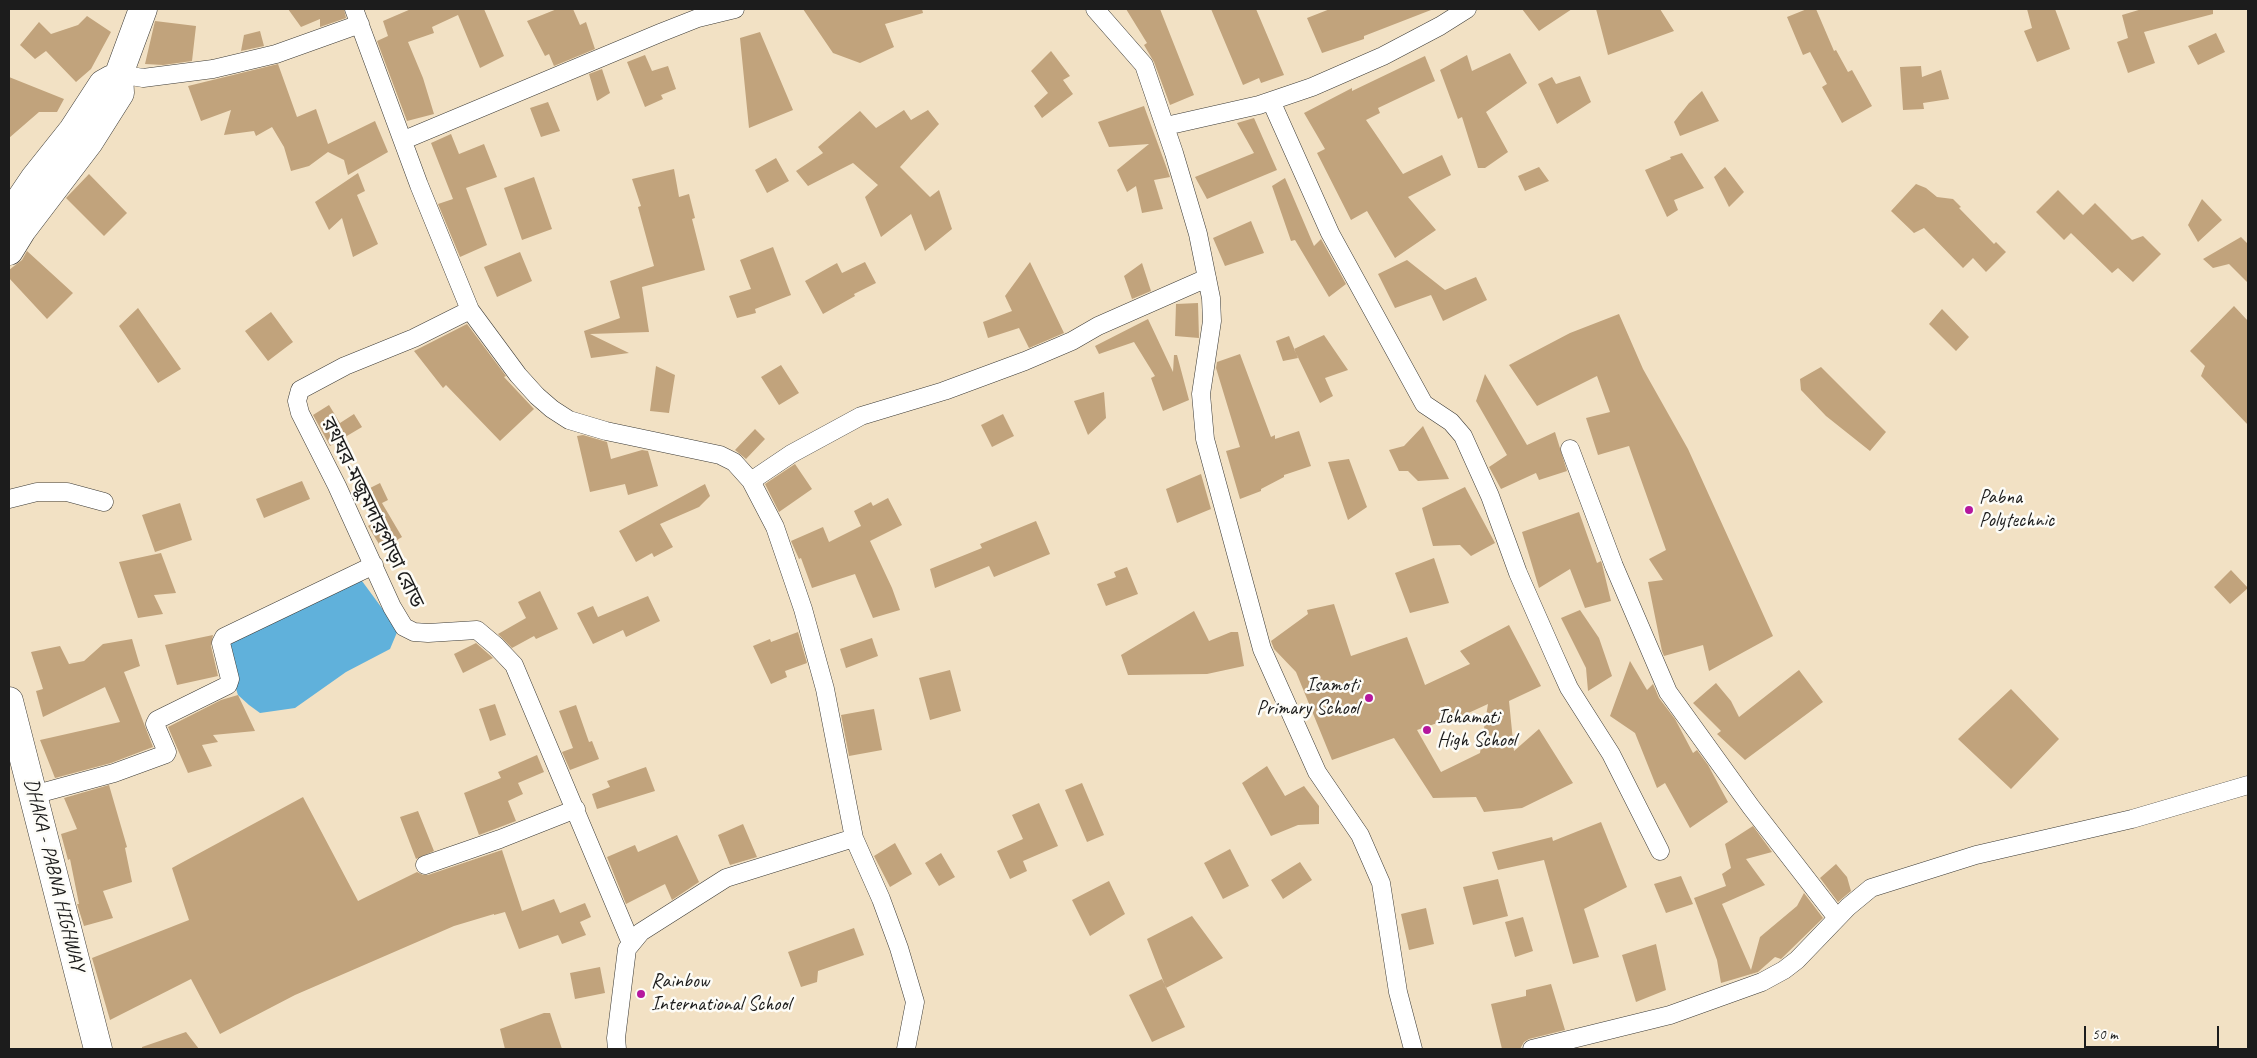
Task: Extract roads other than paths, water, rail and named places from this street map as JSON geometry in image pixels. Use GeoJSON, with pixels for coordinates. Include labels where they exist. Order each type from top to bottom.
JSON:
{"type":"FeatureCollection","features":[{"type":"Feature","properties":{"kind":"highway"},"geometry":{"type":"LineString","coordinates":[[9,251],[22,230],[89,142],[120,93],[119,74],[143,9]]}},
{"type":"Feature","properties":{"kind":"highway"},"geometry":{"type":"LineString","coordinates":[[9,216],[34,179],[74,130],[103,84],[119,74]]}},
{"type":"Feature","properties":{"kind":"highway","name":"DHAKA - PABNA HIGHWAY"},"geometry":{"type":"LineString","coordinates":[[9,701],[98,1049]]}},
{"type":"Feature","properties":{"kind":"highway","name":"DHAKA - PABNA HIGHWAY"},"geometry":{"type":"LineString","coordinates":[[9,777],[79,1049]]}},
{"type":"Feature","properties":{"kind":"street"},"geometry":{"type":"LineString","coordinates":[[404,140],[698,18],[736,9]]}},
{"type":"Feature","properties":{"kind":"street"},"geometry":{"type":"LineString","coordinates":[[1095,9],[1144,65],[1166,126],[1198,234],[1211,298],[1212,321],[1202,385],[1205,439],[1262,649],[1317,772],[1360,835],[1381,883],[1398,992],[1413,1049]]}},
{"type":"Feature","properties":{"kind":"street"},"geometry":{"type":"LineString","coordinates":[[1166,126],[1271,101],[1312,87],[1383,56],[1440,26],[1467,9]]}},
{"type":"Feature","properties":{"kind":"street"},"geometry":{"type":"LineString","coordinates":[[119,74],[143,78],[213,69],[276,54],[357,17],[404,140],[419,185],[470,310],[498,349],[537,396],[569,420],[606,431],[720,454],[734,462],[751,482],[775,527],[803,609],[825,689],[854,838],[881,899],[899,948],[915,1002],[906,1049]]}},
{"type":"Feature","properties":{"kind":"street"},"geometry":{"type":"LineString","coordinates":[[1271,101],[1330,233],[1424,404],[1451,422],[1463,436],[1490,496],[1518,573],[1555,657],[1570,688],[1611,754],[1660,851]]}},
{"type":"Feature","properties":{"kind":"street"},"geometry":{"type":"LineString","coordinates":[[751,482],[791,454],[861,416],[944,391],[1025,361],[1106,322],[1208,278]]}},
{"type":"Feature","properties":{"kind":"street","name":"রথঘর-মজুমদারপাড়া রোড"},"geometry":{"type":"LineString","coordinates":[[470,310],[414,338],[345,366],[300,390],[297,401],[300,413],[374,565],[392,607],[404,628],[414,632],[428,633],[477,630],[514,665],[631,943]]}},
{"type":"Feature","properties":{"kind":"street"},"geometry":{"type":"LineString","coordinates":[[1570,449],[1614,566],[1668,692],[1751,807],[1837,918]]}},
{"type":"Feature","properties":{"kind":"street"},"geometry":{"type":"LineString","coordinates":[[9,499],[37,492],[67,492],[104,502]]}},
{"type":"Feature","properties":{"kind":"street"},"geometry":{"type":"LineString","coordinates":[[33,795],[114,773],[166,754],[167,752],[155,724],[157,720],[228,685],[230,679],[221,643],[224,637],[374,565]]}},
{"type":"Feature","properties":{"kind":"street"},"geometry":{"type":"LineString","coordinates":[[1532,1049],[1670,1015],[1762,982],[1784,970],[1796,960],[1837,918],[1871,888],[1976,855],[2132,818],[2248,784]]}},
{"type":"Feature","properties":{"kind":"street"},"geometry":{"type":"LineString","coordinates":[[425,865],[500,839],[576,809]]}},
{"type":"Feature","properties":{"kind":"street"},"geometry":{"type":"LineString","coordinates":[[617,1049],[627,949],[650,924],[726,878],[854,838]]}},
{"type":"Feature","properties":{"kind":"water"},"geometry":{"type":"Polygon","coordinates":[[[352,577],[362,581],[398,630],[390,649],[346,672],[295,708],[260,713],[249,705],[238,695],[228,664],[228,645],[352,577]]]}},
{"type":"Feature","properties":{"kind":"place","name":"Pabna Polytechnic"},"geometry":{"type":"Point","coordinates":[1969,510]}},
{"type":"Feature","properties":{"kind":"place","name":"Isamoti Primary School"},"geometry":{"type":"Point","coordinates":[1369,698]}},
{"type":"Feature","properties":{"kind":"place","name":"Ichamati High School"},"geometry":{"type":"Point","coordinates":[1427,730]}},
{"type":"Feature","properties":{"kind":"place","name":"Rainbow International School"},"geometry":{"type":"Point","coordinates":[641,994]}}]}
